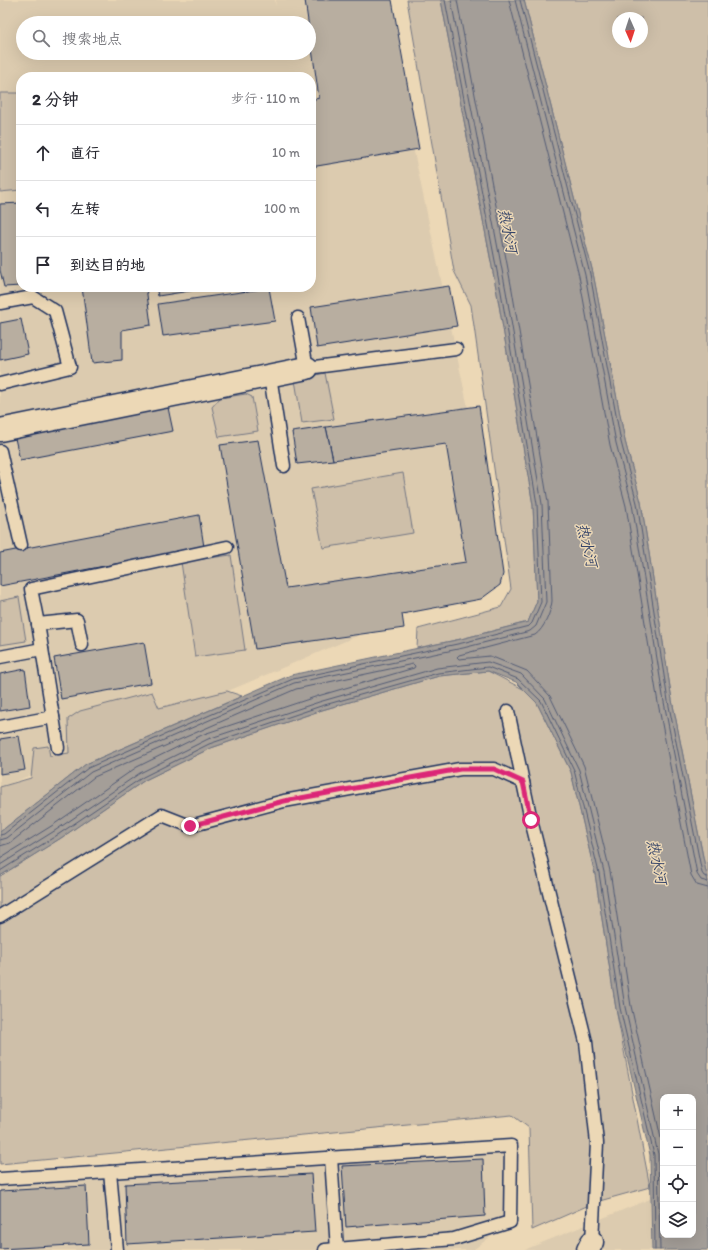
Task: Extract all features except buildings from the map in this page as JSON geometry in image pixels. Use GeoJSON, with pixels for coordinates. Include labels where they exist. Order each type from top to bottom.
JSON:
{"type":"FeatureCollection","features":[{"type":"Feature","properties":{"kind":"street"},"geometry":{"type":"LineString","coordinates":[[0,430],[307,368]]}},
{"type":"Feature","properties":{"kind":"lane"},"geometry":{"type":"LineString","coordinates":[[0,303],[33,297],[55,311],[70,367],[0,384]]}},
{"type":"Feature","properties":{"kind":"lane"},"geometry":{"type":"LineString","coordinates":[[298,318],[307,368],[456,349]]}},
{"type":"Feature","properties":{"kind":"lane"},"geometry":{"type":"LineString","coordinates":[[270,376],[284,466]]}},
{"type":"Feature","properties":{"kind":"lane"},"geometry":{"type":"LineString","coordinates":[[0,450],[21,545]]}},
{"type":"Feature","properties":{"kind":"lane"},"geometry":{"type":"LineString","coordinates":[[58,748],[31,589],[227,546]]}},
{"type":"Feature","properties":{"kind":"lane"},"geometry":{"type":"LineString","coordinates":[[38,624],[77,620],[82,645]]}},
{"type":"Feature","properties":{"kind":"lane"},"geometry":{"type":"LineString","coordinates":[[0,657],[42,649]]}},
{"type":"Feature","properties":{"kind":"lane"},"geometry":{"type":"LineString","coordinates":[[508,711],[523,782],[586,1042],[597,1143],[588,1248]]}},
{"type":"Feature","properties":{"kind":"lane"},"geometry":{"type":"LineString","coordinates":[[0,727],[53,717]]}},
{"type":"Feature","properties":{"kind":"lane"},"geometry":{"type":"LineString","coordinates":[[0,916],[162,815],[190,826],[284,801],[460,769],[494,769],[523,782]]}},
{"type":"Feature","properties":{"kind":"lane"},"geometry":{"type":"LineString","coordinates":[[0,1179],[330,1157],[511,1146],[510,1222],[454,1239],[333,1250],[330,1157]]}},
{"type":"Feature","properties":{"kind":"lane"},"geometry":{"type":"LineString","coordinates":[[110,1172],[117,1250]]}},
{"type":"Feature","properties":{"kind":"shaded area"},"geometry":{"type":"Polygon","coordinates":[[[0,0],[275,0],[276,6],[276,0],[382,0],[503,574],[0,788],[0,0]]]}},
{"type":"Feature","properties":{"kind":"shaded area"},"geometry":{"type":"Polygon","coordinates":[[[407,0],[441,0],[497,293],[533,505],[537,601],[528,622],[461,639],[417,648],[418,629],[501,607],[511,589],[471,305],[454,271],[407,0]]]}},
{"type":"Feature","properties":{"kind":"shaded area"},"geometry":{"type":"Polygon","coordinates":[[[524,0],[708,0],[708,882],[672,700],[641,502],[625,441],[593,273],[524,0]]]}},
{"type":"Feature","properties":{"kind":"shaded area"},"geometry":{"type":"Polygon","coordinates":[[[0,93],[16,93],[16,190],[0,192],[0,93]]]}},
{"type":"Feature","properties":{"kind":"shaded area"},"geometry":{"type":"Polygon","coordinates":[[[325,373],[334,419],[302,423],[295,380],[325,373]]]}},
{"type":"Feature","properties":{"kind":"shaded area"},"geometry":{"type":"Polygon","coordinates":[[[246,394],[252,397],[258,431],[219,437],[212,407],[220,398],[246,394]]]}},
{"type":"Feature","properties":{"kind":"shaded area"},"geometry":{"type":"Polygon","coordinates":[[[403,473],[413,533],[323,548],[311,489],[403,473]]]}},
{"type":"Feature","properties":{"kind":"shaded area"},"geometry":{"type":"Polygon","coordinates":[[[231,555],[245,650],[195,657],[181,562],[231,555]]]}},
{"type":"Feature","properties":{"kind":"shaded area"},"geometry":{"type":"Polygon","coordinates":[[[19,597],[26,641],[0,645],[0,601],[19,597]]]}},
{"type":"Feature","properties":{"kind":"shaded area"},"geometry":{"type":"Polygon","coordinates":[[[488,671],[525,690],[537,703],[571,772],[595,874],[616,1009],[650,1187],[596,1202],[532,1230],[529,1128],[512,1115],[0,1164],[0,876],[61,838],[145,780],[211,748],[322,710],[439,676],[488,671]]]}},
{"type":"Feature","properties":{"kind":"shaded area"},"geometry":{"type":"Polygon","coordinates":[[[227,691],[242,696],[86,764],[0,832],[0,787],[31,778],[34,748],[48,746],[50,756],[69,753],[68,719],[80,711],[152,692],[159,708],[227,691]]]}},
{"type":"Feature","properties":{"kind":"shaded area"},"geometry":{"type":"Polygon","coordinates":[[[511,1146],[510,1222],[473,1250],[0,1250],[0,1179],[511,1146]]]}},
{"type":"Feature","properties":{"kind":"shaded area"},"geometry":{"type":"Polygon","coordinates":[[[650,1199],[652,1250],[525,1250],[529,1248],[650,1199]]]}},
{"type":"Feature","properties":{"kind":"water","name":"热水河"},"geometry":{"type":"Polygon","coordinates":[[[441,0],[524,0],[593,273],[625,441],[641,502],[672,700],[708,882],[708,1250],[652,1250],[650,1155],[616,1009],[595,874],[571,772],[537,703],[516,682],[488,671],[439,676],[322,710],[211,748],[145,780],[61,838],[0,876],[0,832],[86,764],[291,675],[461,639],[528,622],[537,601],[533,505],[497,293],[441,0]]]}},
{"type":"Feature","properties":{"kind":"route"},"geometry":{"type":"LineString","coordinates":[[190,826],[284,801],[460,769],[494,769],[523,782],[531,820]]}}]}
